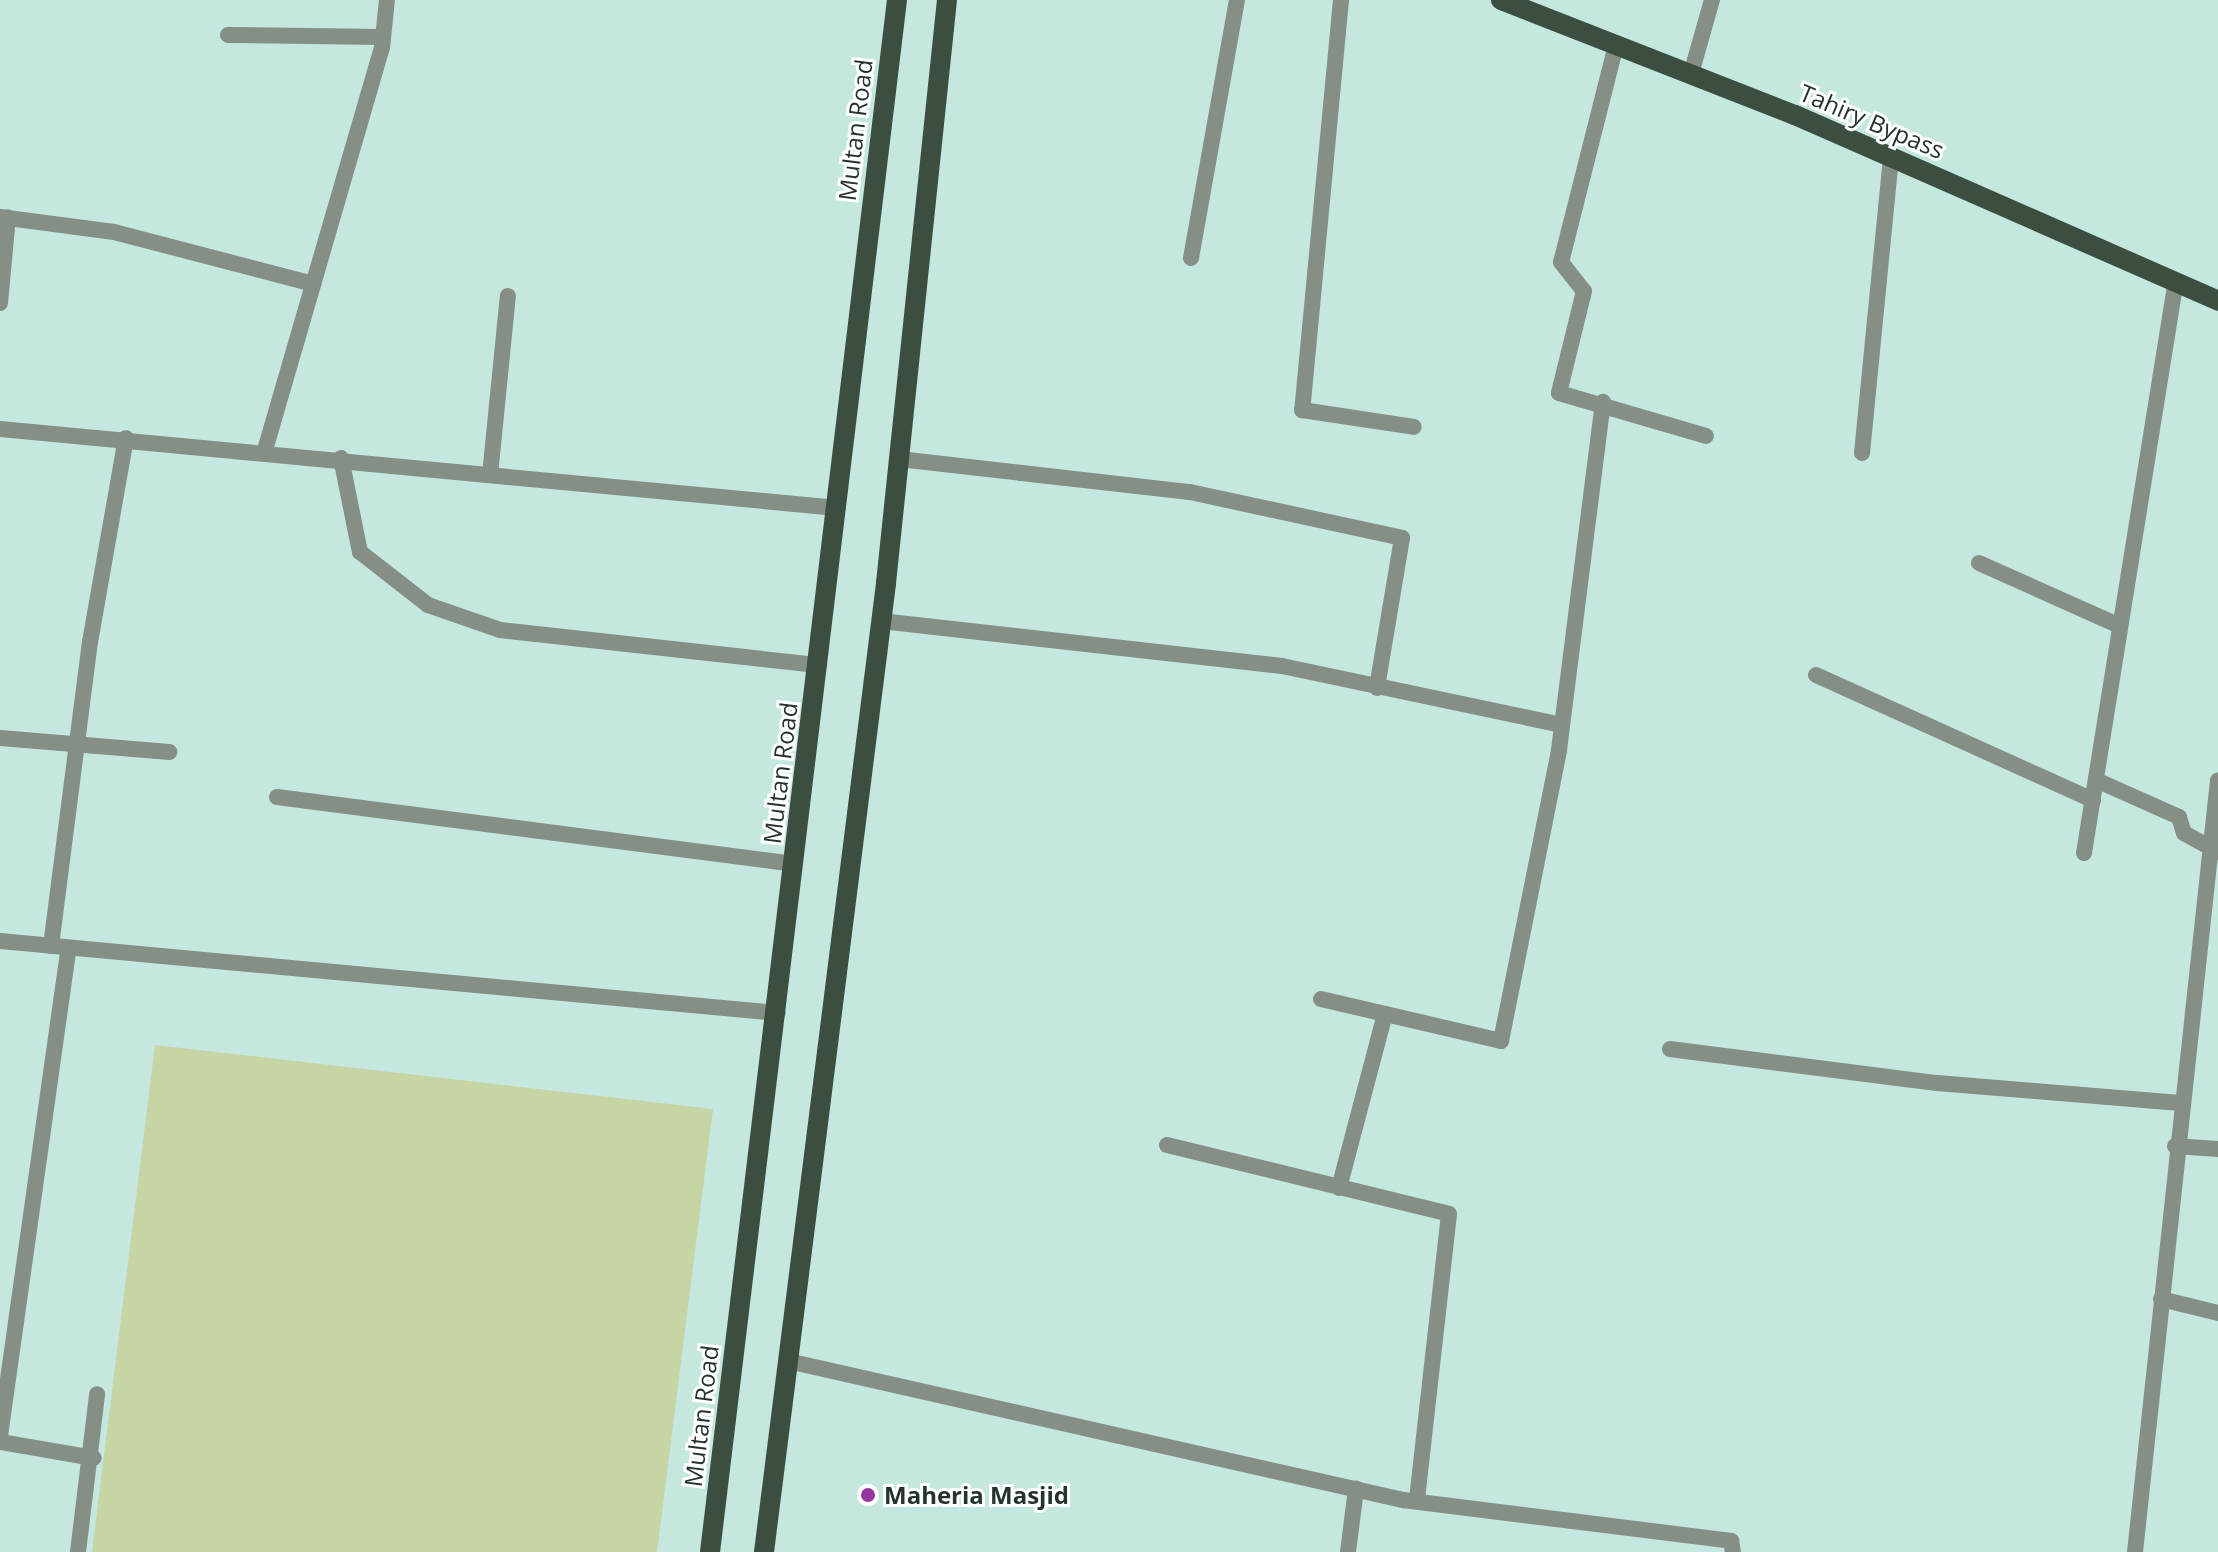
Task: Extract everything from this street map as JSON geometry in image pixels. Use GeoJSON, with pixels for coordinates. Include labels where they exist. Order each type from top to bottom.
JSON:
{"type":"FeatureCollection","features":[{"type":"Feature","properties":{"kind":"main road","name":"Multan Road"},"geometry":{"type":"LineString","coordinates":[[710,1552],[778,1013],[897,0]]}},
{"type":"Feature","properties":{"kind":"main road"},"geometry":{"type":"LineString","coordinates":[[764,1552],[881,621],[947,0]]}},
{"type":"Feature","properties":{"kind":"main road","name":"Tahiry Bypass"},"geometry":{"type":"LineString","coordinates":[[1501,0],[1891,157],[2218,301]]}},
{"type":"Feature","properties":{"kind":"street"},"geometry":{"type":"LineString","coordinates":[[265,450],[383,37],[387,0]]}},
{"type":"Feature","properties":{"kind":"street"},"geometry":{"type":"LineString","coordinates":[[1191,258],[1237,0]]}},
{"type":"Feature","properties":{"kind":"street"},"geometry":{"type":"LineString","coordinates":[[1341,0],[1302,410],[1414,427]]}},
{"type":"Feature","properties":{"kind":"street"},"geometry":{"type":"LineString","coordinates":[[1691,74],[1712,0]]}},
{"type":"Feature","properties":{"kind":"street"},"geometry":{"type":"LineString","coordinates":[[228,35],[383,37]]}},
{"type":"Feature","properties":{"kind":"street"},"geometry":{"type":"LineString","coordinates":[[1616,45],[1561,262],[1584,291],[1559,393],[1603,402],[1706,436]]}},
{"type":"Feature","properties":{"kind":"street"},"geometry":{"type":"LineString","coordinates":[[1862,453],[1891,157]]}},
{"type":"Feature","properties":{"kind":"street"},"geometry":{"type":"LineString","coordinates":[[0,303],[4,217],[114,232],[313,284]]}},
{"type":"Feature","properties":{"kind":"street"},"geometry":{"type":"LineString","coordinates":[[2084,853],[2176,280]]}},
{"type":"Feature","properties":{"kind":"street"},"geometry":{"type":"LineString","coordinates":[[490,475],[508,296]]}},
{"type":"Feature","properties":{"kind":"street"},"geometry":{"type":"LineString","coordinates":[[1321,999],[1501,1041],[1562,725],[1603,402]]}},
{"type":"Feature","properties":{"kind":"street"},"geometry":{"type":"LineString","coordinates":[[0,429],[265,450],[837,508]]}},
{"type":"Feature","properties":{"kind":"street"},"geometry":{"type":"LineString","coordinates":[[51,946],[77,743],[126,438]]}},
{"type":"Feature","properties":{"kind":"street"},"geometry":{"type":"LineString","coordinates":[[341,458],[360,552],[428,605],[500,630],[819,665]]}},
{"type":"Feature","properties":{"kind":"street"},"geometry":{"type":"LineString","coordinates":[[899,459],[1190,492],[1402,538],[1377,688]]}},
{"type":"Feature","properties":{"kind":"street"},"geometry":{"type":"LineString","coordinates":[[1979,563],[2120,626]]}},
{"type":"Feature","properties":{"kind":"street"},"geometry":{"type":"LineString","coordinates":[[881,621],[1282,666],[1562,725]]}},
{"type":"Feature","properties":{"kind":"street"},"geometry":{"type":"LineString","coordinates":[[1816,675],[2093,800]]}},
{"type":"Feature","properties":{"kind":"street"},"geometry":{"type":"LineString","coordinates":[[0,738],[169,752]]}},
{"type":"Feature","properties":{"kind":"street"},"geometry":{"type":"LineString","coordinates":[[2096,780],[2179,817],[2184,833],[2214,850]]}},
{"type":"Feature","properties":{"kind":"street"},"geometry":{"type":"LineString","coordinates":[[2135,1552],[2175,1146],[2214,850],[2218,780]]}},
{"type":"Feature","properties":{"kind":"street"},"geometry":{"type":"LineString","coordinates":[[277,797],[795,864]]}},
{"type":"Feature","properties":{"kind":"street"},"geometry":{"type":"LineString","coordinates":[[0,941],[778,1013]]}},
{"type":"Feature","properties":{"kind":"street"},"geometry":{"type":"LineString","coordinates":[[0,1436],[69,948]]}},
{"type":"Feature","properties":{"kind":"street"},"geometry":{"type":"LineString","coordinates":[[1339,1188],[1385,1014]]}},
{"type":"Feature","properties":{"kind":"street"},"geometry":{"type":"LineString","coordinates":[[1670,1049],[1937,1083],[2180,1103]]}},
{"type":"Feature","properties":{"kind":"street"},"geometry":{"type":"LineString","coordinates":[[1167,1145],[1449,1214],[1417,1501]]}},
{"type":"Feature","properties":{"kind":"street"},"geometry":{"type":"LineString","coordinates":[[2175,1146],[2218,1149]]}},
{"type":"Feature","properties":{"kind":"street"},"geometry":{"type":"LineString","coordinates":[[2161,1299],[2218,1313]]}},
{"type":"Feature","properties":{"kind":"street"},"geometry":{"type":"LineString","coordinates":[[788,1361],[1356,1489],[1417,1501],[1731,1541],[1733,1552]]}},
{"type":"Feature","properties":{"kind":"street"},"geometry":{"type":"LineString","coordinates":[[78,1552],[94,1458],[97,1394]]}},
{"type":"Feature","properties":{"kind":"street"},"geometry":{"type":"LineString","coordinates":[[0,1442],[94,1458]]}},
{"type":"Feature","properties":{"kind":"street"},"geometry":{"type":"LineString","coordinates":[[1348,1552],[1356,1489]]}},
{"type":"Feature","properties":{"kind":"green space"},"geometry":{"type":"Polygon","coordinates":[[[155,1045],[713,1109],[657,1552],[92,1552],[155,1045]]]}},
{"type":"Feature","properties":{"kind":"place","name":"Maheria Masjid"},"geometry":{"type":"Point","coordinates":[868,1495]}}]}
